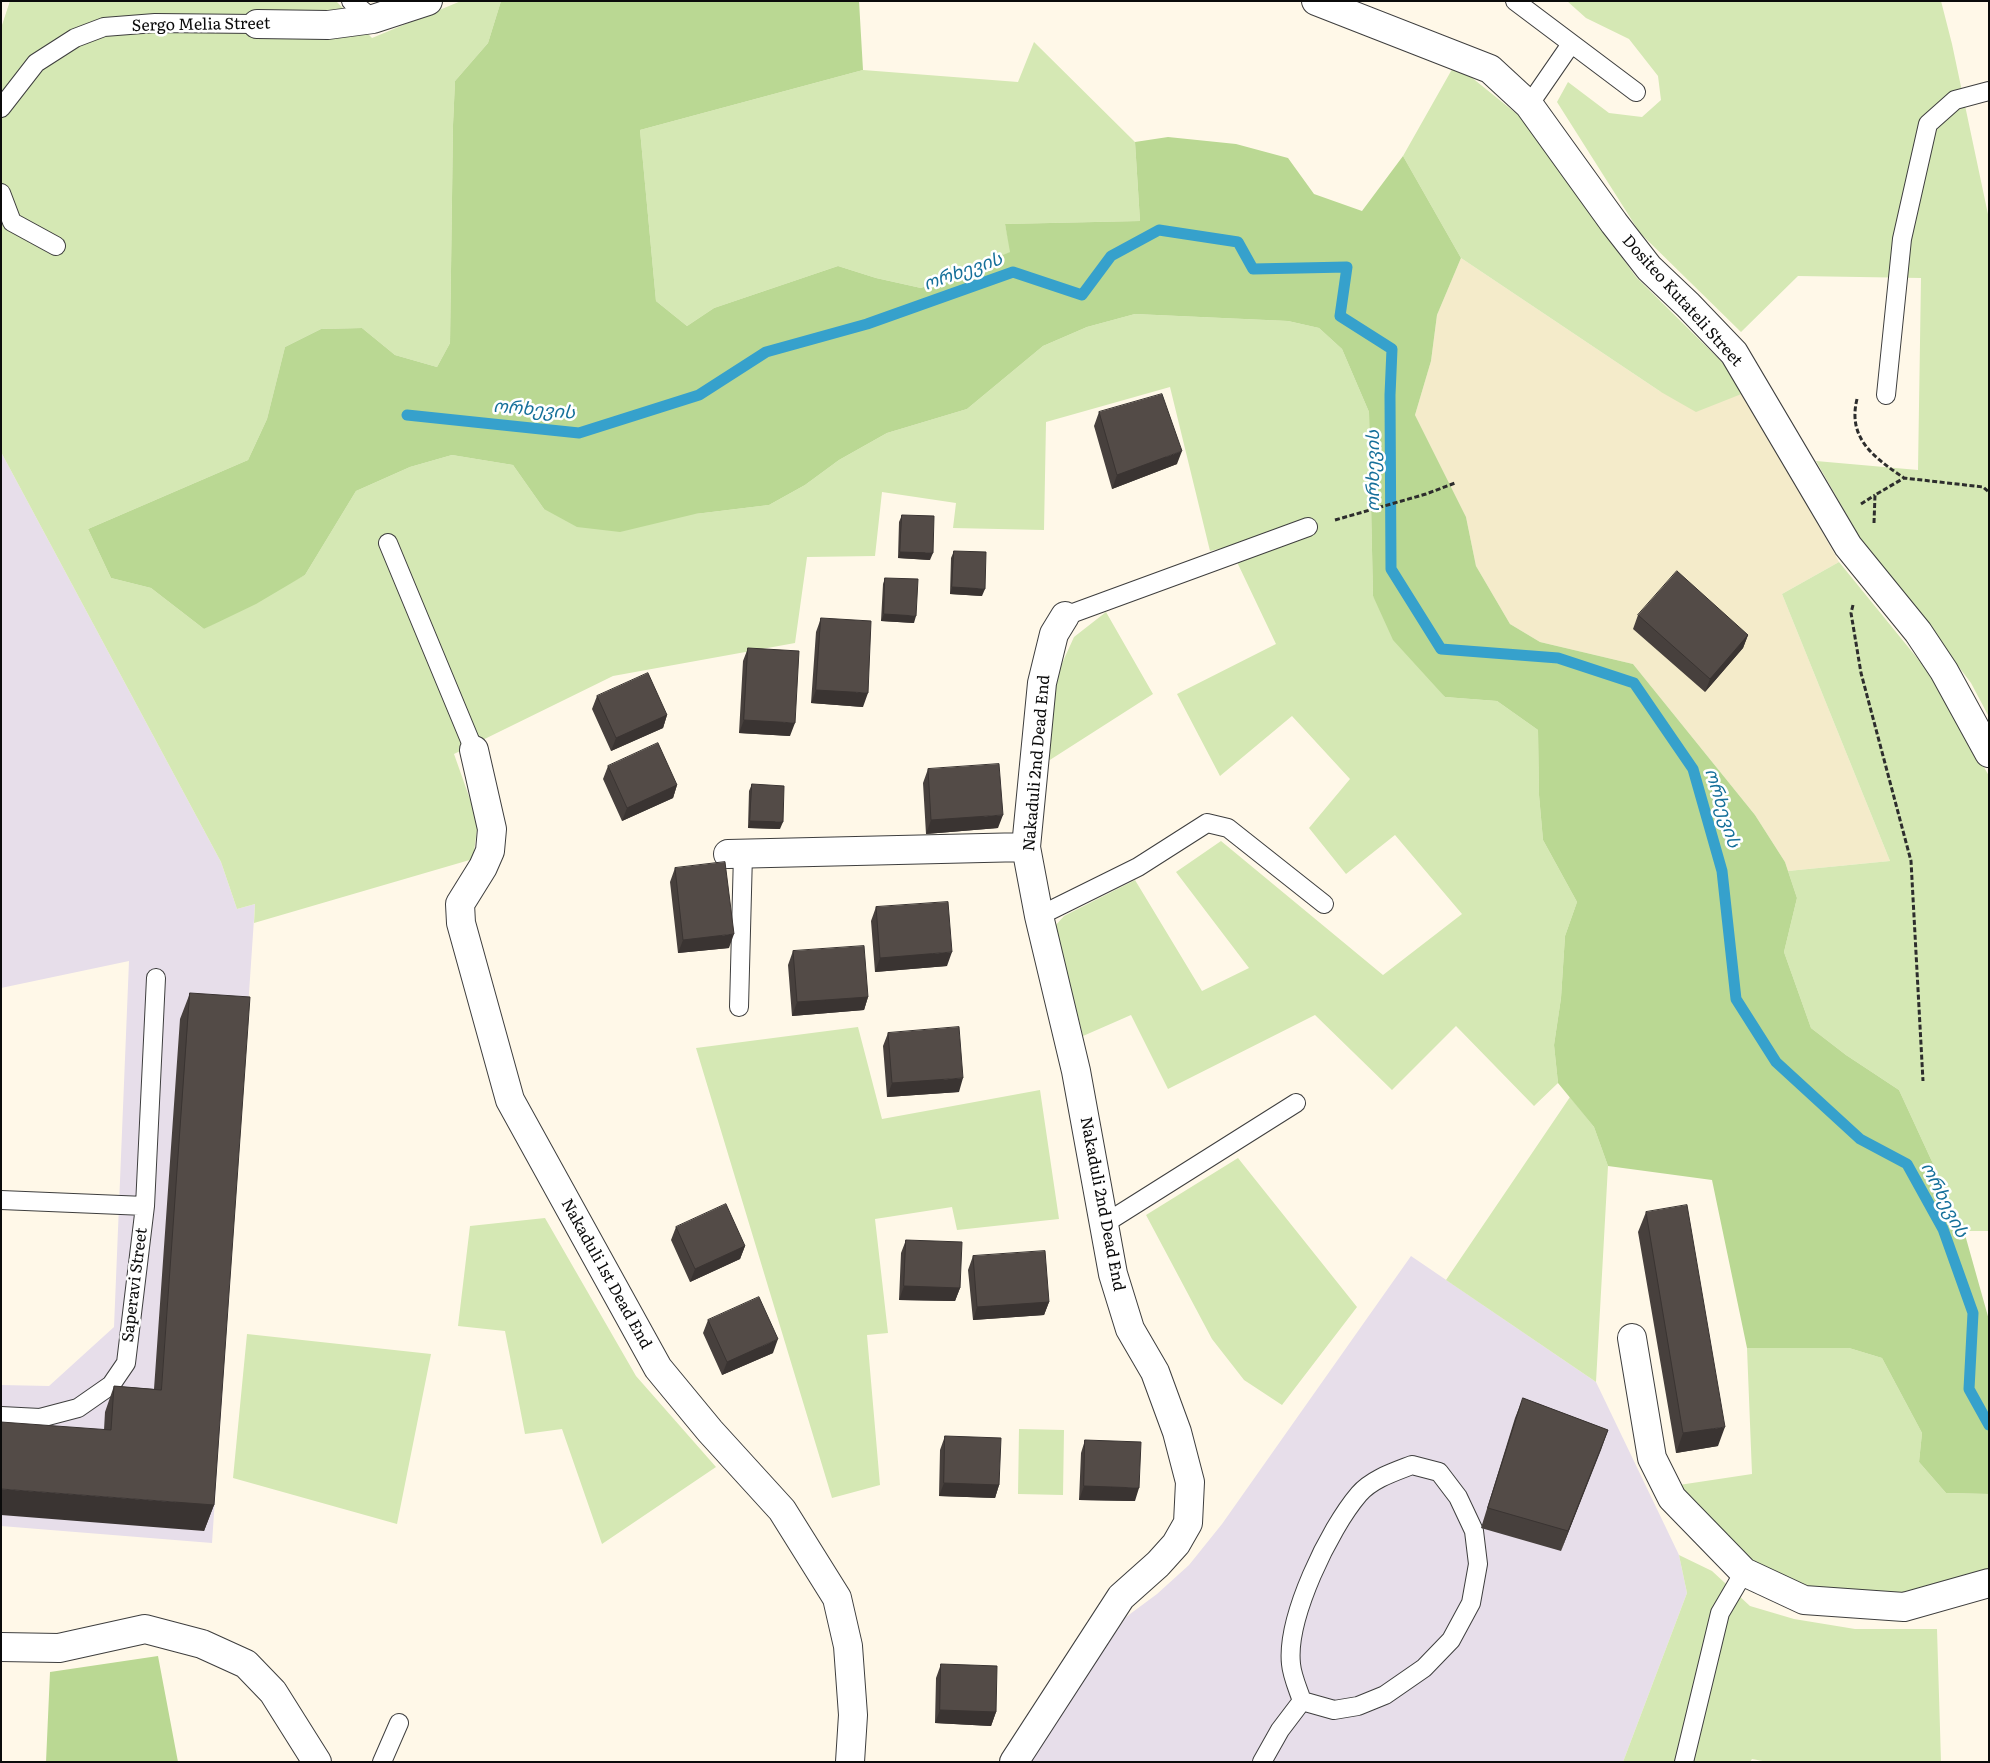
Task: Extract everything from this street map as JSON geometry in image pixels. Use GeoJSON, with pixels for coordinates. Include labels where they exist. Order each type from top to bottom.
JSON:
{"type":"FeatureCollection","features":[{"type":"Feature","properties":{"kind":"street","name":"Sergo Melia Street"},"geometry":{"type":"LineString","coordinates":[[256,24],[328,25],[373,19],[428,1]]}},
{"type":"Feature","properties":{"kind":"street","name":"Dositeo Kutateli Street"},"geometry":{"type":"LineString","coordinates":[[1316,1],[1490,68],[1530,105],[1614,223],[1650,268],[1734,353],[1848,546],[1928,648],[1969,715],[1989,753]]}},
{"type":"Feature","properties":{"kind":"street","name":"Nakaduli 2nd Dead End"},"geometry":{"type":"LineString","coordinates":[[1014,1762],[1121,1597],[1158,1564],[1176,1544],[1188,1523],[1190,1482],[1177,1432],[1155,1372],[1130,1329],[1113,1274],[1076,1071],[1026,847],[1042,683],[1054,634],[1065,616]]}},
{"type":"Feature","properties":{"kind":"street","name":"Nakaduli 1st Dead End"},"geometry":{"type":"LineString","coordinates":[[474,750],[492,829],[490,851],[483,867],[460,904],[461,923],[510,1100],[658,1368],[710,1430],[782,1510],[837,1598],[848,1656],[853,1715],[850,1762]]}},
{"type":"Feature","properties":{"kind":"street"},"geometry":{"type":"LineString","coordinates":[[735,854],[1026,847]]}},
{"type":"Feature","properties":{"kind":"street"},"geometry":{"type":"LineString","coordinates":[[1632,1338],[1652,1458],[1672,1498],[1744,1572],[1804,1600],[1904,1607],[1989,1583]]}},
{"type":"Feature","properties":{"kind":"street"},"geometry":{"type":"LineString","coordinates":[[1,1647],[59,1648],[145,1629],[202,1644],[246,1664],[273,1692],[317,1762]]}},
{"type":"Feature","properties":{"kind":"lane"},"geometry":{"type":"LineString","coordinates":[[351,1],[373,19]]}},
{"type":"Feature","properties":{"kind":"lane"},"geometry":{"type":"LineString","coordinates":[[1516,1],[1636,92]]}},
{"type":"Feature","properties":{"kind":"lane","name":"Sergo Melia Street"},"geometry":{"type":"LineString","coordinates":[[1,108],[36,63],[75,38],[104,27],[155,23],[256,24]]}},
{"type":"Feature","properties":{"kind":"lane"},"geometry":{"type":"LineString","coordinates":[[1530,105],[1571,44]]}},
{"type":"Feature","properties":{"kind":"lane"},"geometry":{"type":"LineString","coordinates":[[1886,395],[1902,240],[1928,124],[1955,100],[1989,91]]}},
{"type":"Feature","properties":{"kind":"lane"},"geometry":{"type":"LineString","coordinates":[[1,194],[12,222],[56,246]]}},
{"type":"Feature","properties":{"kind":"lane"},"geometry":{"type":"LineString","coordinates":[[1065,616],[1308,527]]}},
{"type":"Feature","properties":{"kind":"lane"},"geometry":{"type":"LineString","coordinates":[[388,542],[474,750]]}},
{"type":"Feature","properties":{"kind":"lane"},"geometry":{"type":"LineString","coordinates":[[1040,916],[1138,868],[1207,823],[1228,828],[1324,904]]}},
{"type":"Feature","properties":{"kind":"lane"},"geometry":{"type":"LineString","coordinates":[[735,854],[739,1007]]}},
{"type":"Feature","properties":{"kind":"lane"},"geometry":{"type":"LineString","coordinates":[[145,1206],[156,978]]}},
{"type":"Feature","properties":{"kind":"lane"},"geometry":{"type":"LineString","coordinates":[[1104,1224],[1296,1102]]}},
{"type":"Feature","properties":{"kind":"lane","name":"Saperavi Street"},"geometry":{"type":"LineString","coordinates":[[1,1200],[145,1206],[126,1363],[116,1378],[111,1385],[78,1408],[40,1418],[1,1416]]}},
{"type":"Feature","properties":{"kind":"lane"},"geometry":{"type":"LineString","coordinates":[[1412,1465],[1439,1472],[1458,1497],[1474,1531],[1478,1564],[1471,1603],[1451,1640],[1424,1668],[1385,1695],[1358,1706],[1334,1710],[1302,1700],[1291,1664],[1292,1634],[1306,1591],[1332,1532],[1360,1493],[1382,1477],[1412,1465]]}},
{"type":"Feature","properties":{"kind":"lane"},"geometry":{"type":"LineString","coordinates":[[1684,1762],[1720,1613],[1744,1572]]}},
{"type":"Feature","properties":{"kind":"lane"},"geometry":{"type":"LineString","coordinates":[[1262,1762],[1280,1730],[1302,1700]]}},
{"type":"Feature","properties":{"kind":"lane"},"geometry":{"type":"LineString","coordinates":[[382,1762],[399,1723]]}},
{"type":"Feature","properties":{"kind":"path"},"geometry":{"type":"LineString","coordinates":[[1889,368],[1869,377],[1859,393],[1854,411],[1857,432],[1874,456],[1904,478],[1983,487],[1989,492]]}},
{"type":"Feature","properties":{"kind":"path"},"geometry":{"type":"LineString","coordinates":[[1904,478],[1875,495],[1874,521],[1851,613],[1861,673],[1911,861],[1923,1082]]}},
{"type":"Feature","properties":{"kind":"path"},"geometry":{"type":"LineString","coordinates":[[1366,511],[1456,483]]}},
{"type":"Feature","properties":{"kind":"shaded area"},"geometry":{"type":"Polygon","coordinates":[[[1461,258],[1661,392],[1744,393],[1839,562],[1782,594],[1890,861],[1788,871],[1785,862],[1755,815],[1633,664],[1540,642],[1510,624],[1476,566],[1466,517],[1415,415],[1431,361],[1437,315],[1461,258]]]}},
{"type":"Feature","properties":{"kind":"shaded area"},"geometry":{"type":"Polygon","coordinates":[[[1,452],[221,862],[237,909],[255,904],[212,1543],[1,1526],[1,1385],[49,1386],[114,1327],[129,961],[1,988],[1,452]]]}},
{"type":"Feature","properties":{"kind":"shaded area"},"geometry":{"type":"Polygon","coordinates":[[[1411,1256],[1596,1382],[1679,1555],[1687,1593],[1623,1762],[1029,1762],[1126,1617],[1157,1594],[1189,1565],[1222,1524],[1411,1256]]]}},
{"type":"Feature","properties":{"kind":"green space"},"geometry":{"type":"Polygon","coordinates":[[[10,1],[336,1],[372,38],[461,1],[501,1],[488,43],[455,81],[450,343],[437,367],[395,355],[362,328],[321,329],[285,347],[267,419],[248,460],[88,529],[111,578],[151,588],[204,629],[305,575],[356,491],[410,467],[452,455],[513,465],[544,509],[695,514],[769,505],[805,485],[839,460],[887,433],[967,409],[1043,346],[1087,327],[1135,314],[1288,321],[1319,328],[1342,349],[1369,412],[1373,596],[1445,697],[1497,701],[1538,730],[1539,795],[1543,840],[1577,902],[1565,936],[1561,998],[1554,1045],[1558,1083],[1534,1106],[1456,1026],[1392,1090],[1315,1015],[1168,1089],[1131,1015],[1083,1036],[1055,926],[1064,916],[1135,880],[1202,991],[1249,968],[1176,872],[1221,841],[1383,975],[1462,914],[1395,835],[1346,874],[1309,828],[1350,779],[1292,716],[1220,776],[1177,694],[1276,644],[1237,562],[1232,546],[1210,551],[1170,387],[1046,422],[1044,530],[953,528],[956,503],[882,492],[875,556],[807,557],[795,643],[613,676],[454,754],[478,822],[473,859],[254,923],[255,904],[237,909],[221,862],[1,452],[1,28],[10,1]]]}},
{"type":"Feature","properties":{"kind":"green space"},"geometry":{"type":"Polygon","coordinates":[[[501,1],[859,1],[863,70],[640,130],[656,301],[687,326],[714,308],[838,266],[876,278],[921,288],[1010,252],[1005,224],[1140,221],[1135,142],[1168,137],[1236,144],[1288,158],[1314,194],[1362,211],[1403,156],[1461,258],[1437,315],[1431,361],[1415,415],[1466,517],[1476,566],[1510,624],[1540,642],[1633,664],[1755,815],[1785,862],[1797,898],[1784,952],[1811,1028],[1846,1055],[1899,1090],[1964,1231],[1989,1320],[1989,1494],[1946,1493],[1919,1462],[1922,1433],[1882,1358],[1849,1348],[1747,1348],[1712,1180],[1608,1166],[1594,1127],[1558,1083],[1554,1045],[1561,998],[1565,936],[1577,902],[1543,840],[1539,795],[1538,730],[1497,701],[1445,697],[1393,640],[1373,596],[1369,412],[1342,349],[1319,328],[1288,321],[1135,314],[1087,327],[1043,346],[967,409],[887,433],[839,460],[805,485],[769,505],[695,514],[620,532],[577,527],[544,509],[513,465],[452,455],[410,467],[356,491],[305,575],[256,604],[204,629],[151,588],[111,578],[88,529],[248,460],[267,419],[285,347],[321,329],[362,328],[395,355],[437,367],[450,343],[455,81],[488,43],[501,1]]]}},
{"type":"Feature","properties":{"kind":"green space"},"geometry":{"type":"Polygon","coordinates":[[[1567,1],[1941,1],[1989,219],[1989,717],[1971,683],[1863,543],[1816,461],[1918,470],[1921,278],[1798,276],[1741,332],[1640,233],[1557,102],[1568,82],[1609,113],[1642,117],[1661,100],[1658,76],[1629,39],[1586,18],[1567,1]]]}},
{"type":"Feature","properties":{"kind":"green space"},"geometry":{"type":"Polygon","coordinates":[[[1034,42],[1135,142],[1140,221],[1005,224],[1011,252],[921,288],[876,278],[838,266],[714,308],[687,326],[656,301],[640,130],[863,70],[1018,82],[1034,42]]]}},
{"type":"Feature","properties":{"kind":"green space"},"geometry":{"type":"Polygon","coordinates":[[[1455,64],[1523,119],[1636,277],[1726,366],[1744,393],[1696,412],[1661,392],[1461,258],[1403,156],[1455,64]]]}},
{"type":"Feature","properties":{"kind":"green space"},"geometry":{"type":"Polygon","coordinates":[[[1839,562],[1935,680],[1989,776],[1989,1231],[1964,1231],[1899,1090],[1846,1055],[1811,1028],[1784,952],[1797,898],[1788,871],[1890,861],[1782,594],[1839,562]]]}},
{"type":"Feature","properties":{"kind":"green space"},"geometry":{"type":"Polygon","coordinates":[[[1106,612],[1153,694],[1042,765],[1054,681],[1074,637],[1106,612]]]}},
{"type":"Feature","properties":{"kind":"green space"},"geometry":{"type":"Polygon","coordinates":[[[858,1027],[882,1119],[1040,1090],[1059,1219],[957,1230],[952,1207],[875,1219],[888,1333],[867,1335],[880,1485],[832,1498],[696,1048],[858,1027]]]}},
{"type":"Feature","properties":{"kind":"green space"},"geometry":{"type":"Polygon","coordinates":[[[1570,1097],[1594,1127],[1608,1166],[1596,1382],[1446,1280],[1570,1097]]]}},
{"type":"Feature","properties":{"kind":"green space"},"geometry":{"type":"Polygon","coordinates":[[[1238,1158],[1357,1307],[1282,1405],[1244,1380],[1212,1339],[1146,1215],[1238,1158]]]}},
{"type":"Feature","properties":{"kind":"green space"},"geometry":{"type":"Polygon","coordinates":[[[545,1218],[636,1376],[716,1467],[602,1544],[562,1429],[525,1434],[505,1331],[458,1326],[470,1226],[545,1218]]]}},
{"type":"Feature","properties":{"kind":"green space"},"geometry":{"type":"Polygon","coordinates":[[[247,1334],[431,1354],[397,1524],[233,1478],[247,1334]]]}},
{"type":"Feature","properties":{"kind":"green space"},"geometry":{"type":"Polygon","coordinates":[[[1747,1348],[1849,1348],[1882,1358],[1922,1433],[1919,1462],[1946,1493],[1989,1494],[1989,1570],[1905,1598],[1809,1592],[1750,1564],[1679,1485],[1752,1474],[1747,1348]]]}},
{"type":"Feature","properties":{"kind":"green space"},"geometry":{"type":"Polygon","coordinates":[[[1019,1429],[1064,1430],[1063,1495],[1018,1494],[1019,1429]]]}},
{"type":"Feature","properties":{"kind":"green space"},"geometry":{"type":"Polygon","coordinates":[[[1679,1555],[1712,1571],[1750,1606],[1794,1619],[1855,1629],[1937,1629],[1941,1762],[1768,1762],[1752,1759],[1750,1762],[1623,1762],[1687,1593],[1679,1555]]]}},
{"type":"Feature","properties":{"kind":"green space"},"geometry":{"type":"Polygon","coordinates":[[[158,1656],[178,1762],[46,1762],[50,1672],[158,1656]]]}},
{"type":"Feature","properties":{"kind":"building"},"geometry":{"type":"Polygon","coordinates":[[[1162,394],[1182,451],[1117,475],[1099,412],[1162,394]]]}},
{"type":"Feature","properties":{"kind":"building"},"geometry":{"type":"Polygon","coordinates":[[[902,515],[934,516],[933,553],[900,552],[902,515]]]}},
{"type":"Feature","properties":{"kind":"building"},"geometry":{"type":"Polygon","coordinates":[[[954,551],[986,552],[985,589],[952,587],[954,551]]]}},
{"type":"Feature","properties":{"kind":"building"},"geometry":{"type":"Polygon","coordinates":[[[1677,571],[1748,635],[1710,679],[1638,615],[1677,571]]]}},
{"type":"Feature","properties":{"kind":"building"},"geometry":{"type":"Polygon","coordinates":[[[885,578],[918,579],[916,616],[884,614],[885,578]]]}},
{"type":"Feature","properties":{"kind":"building"},"geometry":{"type":"Polygon","coordinates":[[[821,618],[871,621],[868,693],[816,690],[821,618]]]}},
{"type":"Feature","properties":{"kind":"building"},"geometry":{"type":"Polygon","coordinates":[[[748,648],[799,651],[795,723],[744,720],[748,648]]]}},
{"type":"Feature","properties":{"kind":"building"},"geometry":{"type":"Polygon","coordinates":[[[648,673],[667,715],[616,738],[597,696],[648,673]]]}},
{"type":"Feature","properties":{"kind":"building"},"geometry":{"type":"Polygon","coordinates":[[[658,743],[677,785],[627,808],[608,766],[658,743]]]}},
{"type":"Feature","properties":{"kind":"building"},"geometry":{"type":"Polygon","coordinates":[[[999,764],[1003,815],[931,820],[928,769],[999,764]]]}},
{"type":"Feature","properties":{"kind":"building"},"geometry":{"type":"Polygon","coordinates":[[[752,784],[784,786],[783,822],[750,821],[752,784]]]}},
{"type":"Feature","properties":{"kind":"building"},"geometry":{"type":"Polygon","coordinates":[[[725,862],[734,934],[683,940],[675,868],[725,862]]]}},
{"type":"Feature","properties":{"kind":"building"},"geometry":{"type":"Polygon","coordinates":[[[948,902],[952,952],[880,958],[876,907],[948,902]]]}},
{"type":"Feature","properties":{"kind":"building"},"geometry":{"type":"Polygon","coordinates":[[[864,946],[868,997],[797,1002],[793,951],[864,946]]]}},
{"type":"Feature","properties":{"kind":"building"},"geometry":{"type":"Polygon","coordinates":[[[190,993],[250,997],[214,1505],[1,1489],[1,1422],[111,1430],[114,1386],[161,1390],[190,993]]]}},
{"type":"Feature","properties":{"kind":"building"},"geometry":{"type":"Polygon","coordinates":[[[959,1027],[963,1078],[892,1083],[888,1033],[959,1027]]]}},
{"type":"Feature","properties":{"kind":"building"},"geometry":{"type":"Polygon","coordinates":[[[726,1204],[745,1246],[695,1269],[676,1227],[726,1204]]]}},
{"type":"Feature","properties":{"kind":"building"},"geometry":{"type":"Polygon","coordinates":[[[1687,1205],[1725,1427],[1683,1433],[1646,1212],[1687,1205]]]}},
{"type":"Feature","properties":{"kind":"building"},"geometry":{"type":"Polygon","coordinates":[[[906,1240],[962,1242],[960,1288],[904,1286],[906,1240]]]}},
{"type":"Feature","properties":{"kind":"building"},"geometry":{"type":"Polygon","coordinates":[[[1045,1251],[1049,1302],[977,1307],[973,1256],[1045,1251]]]}},
{"type":"Feature","properties":{"kind":"building"},"geometry":{"type":"Polygon","coordinates":[[[759,1297],[778,1339],[727,1362],[708,1320],[759,1297]]]}},
{"type":"Feature","properties":{"kind":"building"},"geometry":{"type":"Polygon","coordinates":[[[1523,1398],[1608,1430],[1568,1531],[1488,1508],[1523,1398]]]}},
{"type":"Feature","properties":{"kind":"building"},"geometry":{"type":"Polygon","coordinates":[[[945,1436],[1001,1438],[999,1485],[944,1483],[945,1436]]]}},
{"type":"Feature","properties":{"kind":"building"},"geometry":{"type":"Polygon","coordinates":[[[1085,1440],[1141,1442],[1139,1488],[1084,1486],[1085,1440]]]}},
{"type":"Feature","properties":{"kind":"building"},"geometry":{"type":"Polygon","coordinates":[[[941,1664],[997,1666],[996,1712],[940,1710],[941,1664]]]}},
{"type":"Feature","properties":{"kind":"waterway","name":"ორხევის"},"geometry":{"type":"LineString","coordinates":[[407,415],[579,433],[699,395],[766,352],[867,324],[1013,272],[1082,295],[1111,256],[1159,230],[1238,242],[1253,269],[1347,267],[1340,316],[1392,349],[1390,395],[1391,569],[1441,649],[1558,658],[1634,683],[1693,769],[1722,871],[1736,999],[1776,1062],[1860,1139],[1907,1164],[1943,1229],[1973,1313],[1969,1389],[1989,1425]]}}]}
